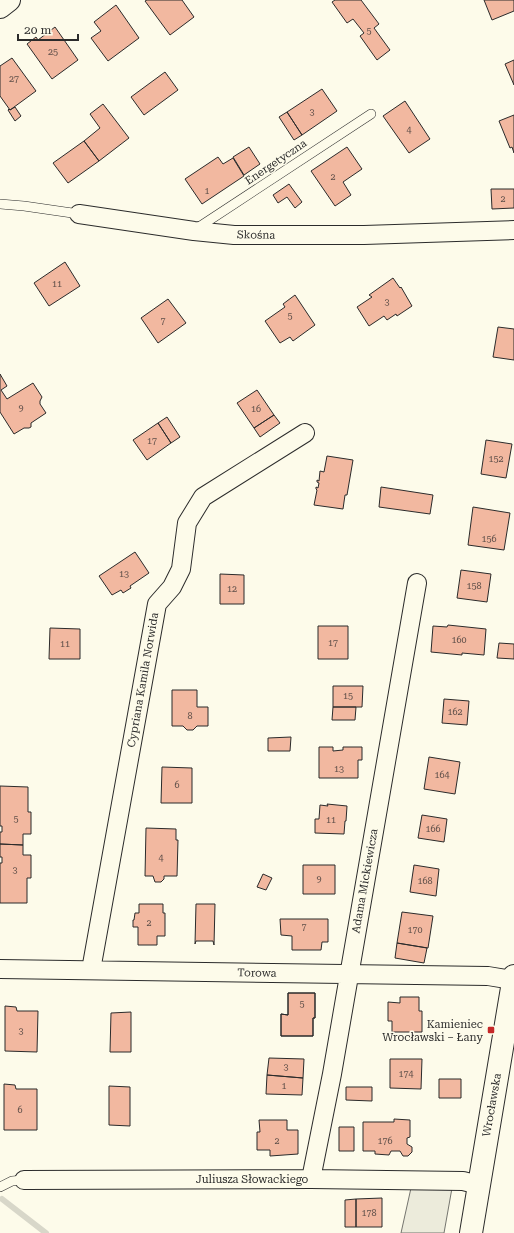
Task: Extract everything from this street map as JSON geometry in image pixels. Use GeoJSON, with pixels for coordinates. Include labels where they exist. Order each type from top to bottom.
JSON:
{"type":"FeatureCollection","features":[{"type":"Feature","properties":{"kind":"main road"},"geometry":{"type":"LineString","coordinates":[[0,7],[9,0]]}},
{"type":"Feature","properties":{"kind":"main road","name":"Wrocławska"},"geometry":{"type":"LineString","coordinates":[[471,1233],[514,978]]}},
{"type":"Feature","properties":{"kind":"street","name":"Skośna"},"geometry":{"type":"LineString","coordinates":[[79,214],[194,231],[234,234],[364,235],[514,230]]}},
{"type":"Feature","properties":{"kind":"street","name":"Cypriana Kamila Norwida"},"geometry":{"type":"LineString","coordinates":[[91,970],[156,604],[172,586],[180,569],[187,523],[203,497],[306,433]]}},
{"type":"Feature","properties":{"kind":"street","name":"Adama Mickiewicza"},"geometry":{"type":"LineString","coordinates":[[311,1179],[332,1074],[417,583]]}},
{"type":"Feature","properties":{"kind":"street","name":"Torowa"},"geometry":{"type":"LineString","coordinates":[[0,969],[488,976],[514,978]]}},
{"type":"Feature","properties":{"kind":"street","name":"Juliusza Słowackiego"},"geometry":{"type":"LineString","coordinates":[[24,1180],[311,1179],[463,1181],[479,1185]]}},
{"type":"Feature","properties":{"kind":"lane","name":"Energetyczna"},"geometry":{"type":"LineString","coordinates":[[194,231],[371,114]]}},
{"type":"Feature","properties":{"kind":"lane","name":"Skośna"},"geometry":{"type":"LineString","coordinates":[[0,204],[79,214]]}},
{"type":"Feature","properties":{"kind":"lane"},"geometry":{"type":"LineString","coordinates":[[0,1187],[12,1181],[24,1180]]}},
{"type":"Feature","properties":{"kind":"shaded area"},"geometry":{"type":"Polygon","coordinates":[[[411,1188],[452,1188],[444,1233],[401,1233],[411,1188]]]}},
{"type":"Feature","properties":{"kind":"building"},"geometry":{"type":"Polygon","coordinates":[[[182,0],[194,17],[170,35],[145,1],[182,0]]]}},
{"type":"Feature","properties":{"kind":"building"},"geometry":{"type":"Polygon","coordinates":[[[335,0],[361,0],[379,24],[374,28],[390,50],[377,60],[360,36],[364,33],[353,19],[347,23],[332,2],[335,0]]]}},
{"type":"Feature","properties":{"kind":"building"},"geometry":{"type":"Polygon","coordinates":[[[484,0],[514,0],[514,11],[492,20],[484,0]]]}},
{"type":"Feature","properties":{"kind":"building"},"geometry":{"type":"Polygon","coordinates":[[[116,5],[139,38],[108,61],[91,38],[101,31],[94,22],[116,5]]]}},
{"type":"Feature","properties":{"kind":"building"},"geometry":{"type":"Polygon","coordinates":[[[55,27],[78,60],[52,79],[27,44],[36,37],[38,40],[55,27]]]}},
{"type":"Feature","properties":{"kind":"building"},"geometry":{"type":"Polygon","coordinates":[[[12,58],[36,91],[10,110],[0,96],[0,66],[12,58]]]}},
{"type":"Feature","properties":{"kind":"building"},"geometry":{"type":"Polygon","coordinates":[[[514,60],[514,85],[505,64],[514,60]]]}},
{"type":"Feature","properties":{"kind":"building"},"geometry":{"type":"Polygon","coordinates":[[[165,72],[178,90],[144,115],[131,97],[165,72]]]}},
{"type":"Feature","properties":{"kind":"building"},"geometry":{"type":"Polygon","coordinates":[[[322,89],[337,111],[302,135],[287,112],[322,89]]]}},
{"type":"Feature","properties":{"kind":"building"},"geometry":{"type":"Polygon","coordinates":[[[405,101],[430,139],[409,153],[383,116],[405,101]]]}},
{"type":"Feature","properties":{"kind":"building"},"geometry":{"type":"Polygon","coordinates":[[[103,104],[129,138],[99,161],[84,141],[100,128],[90,114],[103,104]]]}},
{"type":"Feature","properties":{"kind":"building"},"geometry":{"type":"Polygon","coordinates":[[[15,107],[21,116],[15,121],[8,110],[15,107]]]}},
{"type":"Feature","properties":{"kind":"building"},"geometry":{"type":"Polygon","coordinates":[[[287,112],[302,135],[294,140],[279,117],[287,112]]]}},
{"type":"Feature","properties":{"kind":"building"},"geometry":{"type":"Polygon","coordinates":[[[514,115],[514,153],[512,147],[510,148],[499,121],[514,115]]]}},
{"type":"Feature","properties":{"kind":"building"},"geometry":{"type":"Polygon","coordinates":[[[84,141],[99,161],[68,183],[53,163],[84,141]]]}},
{"type":"Feature","properties":{"kind":"building"},"geometry":{"type":"Polygon","coordinates":[[[249,147],[260,164],[244,175],[233,157],[249,147]]]}},
{"type":"Feature","properties":{"kind":"building"},"geometry":{"type":"Polygon","coordinates":[[[347,147],[362,169],[343,182],[351,195],[335,206],[311,171],[347,147]]]}},
{"type":"Feature","properties":{"kind":"building"},"geometry":{"type":"Polygon","coordinates":[[[218,157],[223,164],[233,158],[244,176],[202,204],[185,179],[218,157]]]}},
{"type":"Feature","properties":{"kind":"building"},"geometry":{"type":"Polygon","coordinates":[[[289,184],[302,202],[295,208],[287,197],[278,203],[273,195],[289,184]]]}},
{"type":"Feature","properties":{"kind":"building"},"geometry":{"type":"Polygon","coordinates":[[[491,189],[514,189],[514,208],[492,209],[491,189]]]}},
{"type":"Feature","properties":{"kind":"building"},"geometry":{"type":"Polygon","coordinates":[[[65,262],[80,286],[49,306],[34,283],[65,262]]]}},
{"type":"Feature","properties":{"kind":"building"},"geometry":{"type":"Polygon","coordinates":[[[393,278],[400,288],[401,287],[412,306],[397,316],[396,314],[387,320],[384,316],[369,326],[357,307],[372,297],[369,295],[393,278]]]}},
{"type":"Feature","properties":{"kind":"building"},"geometry":{"type":"Polygon","coordinates":[[[295,295],[315,325],[293,341],[290,337],[280,343],[265,321],[285,307],[283,304],[295,295]]]}},
{"type":"Feature","properties":{"kind":"building"},"geometry":{"type":"Polygon","coordinates":[[[168,299],[186,323],[158,343],[141,318],[168,299]]]}},
{"type":"Feature","properties":{"kind":"building"},"geometry":{"type":"Polygon","coordinates":[[[498,327],[514,329],[514,360],[493,357],[498,327]]]}},
{"type":"Feature","properties":{"kind":"building"},"geometry":{"type":"Polygon","coordinates":[[[0,374],[7,386],[1,390],[7,399],[33,383],[42,397],[40,404],[46,413],[31,423],[31,427],[24,428],[14,434],[0,412],[0,374]]]}},
{"type":"Feature","properties":{"kind":"building"},"geometry":{"type":"Polygon","coordinates":[[[257,390],[274,415],[254,428],[237,403],[257,390]]]}},
{"type":"Feature","properties":{"kind":"building"},"geometry":{"type":"Polygon","coordinates":[[[274,415],[280,423],[260,437],[254,428],[274,415]]]}},
{"type":"Feature","properties":{"kind":"building"},"geometry":{"type":"Polygon","coordinates":[[[167,417],[180,437],[171,443],[158,423],[167,417]]]}},
{"type":"Feature","properties":{"kind":"building"},"geometry":{"type":"Polygon","coordinates":[[[158,423],[171,443],[147,460],[133,440],[158,423]]]}},
{"type":"Feature","properties":{"kind":"building"},"geometry":{"type":"Polygon","coordinates":[[[486,440],[512,444],[506,478],[481,474],[486,440]]]}},
{"type":"Feature","properties":{"kind":"building"},"geometry":{"type":"Polygon","coordinates":[[[327,456],[353,460],[343,509],[314,505],[317,490],[316,487],[318,488],[319,483],[317,480],[319,481],[320,471],[324,472],[327,456]]]}},
{"type":"Feature","properties":{"kind":"building"},"geometry":{"type":"Polygon","coordinates":[[[381,487],[433,495],[430,514],[379,507],[381,487]]]}},
{"type":"Feature","properties":{"kind":"building"},"geometry":{"type":"Polygon","coordinates":[[[473,507],[510,513],[504,550],[468,545],[473,507]]]}},
{"type":"Feature","properties":{"kind":"building"},"geometry":{"type":"Polygon","coordinates":[[[135,552],[149,573],[130,586],[131,588],[123,593],[121,590],[112,595],[99,576],[135,552]]]}},
{"type":"Feature","properties":{"kind":"building"},"geometry":{"type":"Polygon","coordinates":[[[461,570],[491,574],[487,602],[457,598],[461,570]]]}},
{"type":"Feature","properties":{"kind":"building"},"geometry":{"type":"Polygon","coordinates":[[[220,574],[244,575],[244,604],[220,604],[220,574]]]}},
{"type":"Feature","properties":{"kind":"building"},"geometry":{"type":"Polygon","coordinates":[[[448,625],[486,629],[484,655],[462,653],[462,655],[431,652],[433,626],[447,627],[448,625]]]}},
{"type":"Feature","properties":{"kind":"building"},"geometry":{"type":"Polygon","coordinates":[[[318,626],[348,626],[348,659],[318,659],[318,626]]]}},
{"type":"Feature","properties":{"kind":"building"},"geometry":{"type":"Polygon","coordinates":[[[50,628],[80,629],[80,659],[49,659],[50,628]]]}},
{"type":"Feature","properties":{"kind":"building"},"geometry":{"type":"Polygon","coordinates":[[[499,643],[514,644],[514,659],[497,658],[499,643]]]}},
{"type":"Feature","properties":{"kind":"building"},"geometry":{"type":"Polygon","coordinates":[[[333,686],[363,686],[362,707],[333,707],[333,686]]]}},
{"type":"Feature","properties":{"kind":"building"},"geometry":{"type":"Polygon","coordinates":[[[172,690],[197,690],[197,707],[208,707],[208,726],[197,726],[193,730],[187,730],[183,726],[172,726],[172,690]]]}},
{"type":"Feature","properties":{"kind":"building"},"geometry":{"type":"Polygon","coordinates":[[[444,699],[469,701],[467,725],[442,723],[444,699]]]}},
{"type":"Feature","properties":{"kind":"building"},"geometry":{"type":"Polygon","coordinates":[[[333,707],[356,707],[355,720],[332,720],[333,707]]]}},
{"type":"Feature","properties":{"kind":"building"},"geometry":{"type":"Polygon","coordinates":[[[291,737],[290,751],[268,751],[268,738],[291,737]]]}},
{"type":"Feature","properties":{"kind":"building"},"geometry":{"type":"Polygon","coordinates":[[[319,747],[333,747],[333,751],[343,750],[343,747],[362,747],[362,760],[358,760],[358,778],[319,778],[319,747]]]}},
{"type":"Feature","properties":{"kind":"building"},"geometry":{"type":"Polygon","coordinates":[[[429,757],[460,762],[455,794],[424,789],[429,757]]]}},
{"type":"Feature","properties":{"kind":"building"},"geometry":{"type":"Polygon","coordinates":[[[162,767],[192,768],[192,803],[161,803],[162,767]]]}},
{"type":"Feature","properties":{"kind":"building"},"geometry":{"type":"Polygon","coordinates":[[[0,786],[28,787],[28,812],[31,812],[31,834],[23,834],[23,845],[0,844],[0,832],[2,832],[2,826],[0,826],[0,786]]]}},
{"type":"Feature","properties":{"kind":"building"},"geometry":{"type":"Polygon","coordinates":[[[327,804],[347,806],[344,834],[315,833],[315,819],[319,819],[320,805],[328,806],[327,804]]]}},
{"type":"Feature","properties":{"kind":"building"},"geometry":{"type":"Polygon","coordinates":[[[422,815],[447,819],[444,842],[418,838],[422,815]]]}},
{"type":"Feature","properties":{"kind":"building"},"geometry":{"type":"Polygon","coordinates":[[[146,828],[176,829],[176,840],[178,840],[177,876],[164,876],[164,879],[161,882],[155,882],[153,876],[145,876],[146,828]]]}},
{"type":"Feature","properties":{"kind":"building"},"geometry":{"type":"Polygon","coordinates":[[[0,844],[23,845],[23,855],[31,855],[31,878],[27,878],[27,903],[0,903],[0,863],[2,863],[2,857],[0,857],[0,844]]]}},
{"type":"Feature","properties":{"kind":"building"},"geometry":{"type":"Polygon","coordinates":[[[303,865],[335,865],[335,894],[303,894],[303,865]]]}},
{"type":"Feature","properties":{"kind":"building"},"geometry":{"type":"Polygon","coordinates":[[[414,865],[439,869],[436,896],[410,892],[414,865]]]}},
{"type":"Feature","properties":{"kind":"building"},"geometry":{"type":"Polygon","coordinates":[[[263,874],[272,878],[266,890],[257,887],[263,874]]]}},
{"type":"Feature","properties":{"kind":"building"},"geometry":{"type":"Polygon","coordinates":[[[139,904],[163,904],[163,913],[165,913],[165,936],[157,936],[157,945],[138,945],[138,927],[133,927],[133,920],[135,913],[139,913],[139,904]]]}},
{"type":"Feature","properties":{"kind":"building"},"geometry":{"type":"Polygon","coordinates":[[[196,904],[215,904],[214,945],[213,941],[196,941],[195,944],[196,904]]]}},
{"type":"Feature","properties":{"kind":"building"},"geometry":{"type":"Polygon","coordinates":[[[402,912],[433,916],[428,948],[397,943],[402,912]]]}},
{"type":"Feature","properties":{"kind":"building"},"geometry":{"type":"Polygon","coordinates":[[[280,919],[328,919],[328,942],[322,942],[321,950],[292,950],[292,936],[281,935],[280,919]]]}},
{"type":"Feature","properties":{"kind":"building"},"geometry":{"type":"Polygon","coordinates":[[[397,943],[427,948],[424,963],[395,958],[397,943]]]}},
{"type":"Feature","properties":{"kind":"building"},"geometry":{"type":"Polygon","coordinates":[[[288,993],[315,993],[313,1036],[281,1036],[281,1014],[288,1015],[288,993]]]}},
{"type":"Feature","properties":{"kind":"building"},"geometry":{"type":"Polygon","coordinates":[[[288,993],[315,993],[313,1036],[281,1036],[281,1014],[288,1015],[288,993]]]}},
{"type":"Feature","properties":{"kind":"building"},"geometry":{"type":"Polygon","coordinates":[[[400,997],[419,997],[419,1011],[422,1011],[422,1032],[392,1032],[392,1021],[388,1021],[388,1002],[400,1003],[400,997]]]}},
{"type":"Feature","properties":{"kind":"building"},"geometry":{"type":"Polygon","coordinates":[[[5,1006],[16,1007],[17,1011],[38,1011],[37,1052],[5,1051],[5,1006]]]}},
{"type":"Feature","properties":{"kind":"building"},"geometry":{"type":"Polygon","coordinates":[[[131,1012],[131,1052],[110,1052],[111,1013],[131,1012]]]}},
{"type":"Feature","properties":{"kind":"building"},"geometry":{"type":"Polygon","coordinates":[[[269,1058],[304,1059],[303,1078],[267,1075],[269,1058]]]}},
{"type":"Feature","properties":{"kind":"building"},"geometry":{"type":"Polygon","coordinates":[[[390,1059],[422,1059],[421,1089],[390,1088],[390,1059]]]}},
{"type":"Feature","properties":{"kind":"building"},"geometry":{"type":"Polygon","coordinates":[[[267,1075],[303,1078],[302,1095],[266,1094],[267,1075]]]}},
{"type":"Feature","properties":{"kind":"building"},"geometry":{"type":"Polygon","coordinates":[[[439,1079],[461,1079],[461,1098],[439,1098],[439,1079]]]}},
{"type":"Feature","properties":{"kind":"building"},"geometry":{"type":"Polygon","coordinates":[[[4,1084],[15,1085],[16,1089],[37,1089],[37,1130],[4,1130],[4,1084]]]}},
{"type":"Feature","properties":{"kind":"building"},"geometry":{"type":"Polygon","coordinates":[[[109,1086],[130,1087],[130,1126],[109,1125],[109,1086]]]}},
{"type":"Feature","properties":{"kind":"building"},"geometry":{"type":"Polygon","coordinates":[[[346,1087],[372,1087],[372,1101],[346,1100],[346,1087]]]}},
{"type":"Feature","properties":{"kind":"building"},"geometry":{"type":"Polygon","coordinates":[[[394,1119],[410,1120],[410,1137],[407,1138],[407,1144],[412,1147],[412,1152],[408,1156],[403,1156],[400,1151],[391,1151],[389,1155],[375,1154],[375,1151],[363,1151],[363,1122],[394,1122],[394,1119]]]}},
{"type":"Feature","properties":{"kind":"building"},"geometry":{"type":"Polygon","coordinates":[[[259,1120],[287,1120],[287,1130],[298,1130],[298,1154],[270,1156],[270,1150],[257,1150],[257,1132],[260,1132],[259,1120]]]}},
{"type":"Feature","properties":{"kind":"building"},"geometry":{"type":"Polygon","coordinates":[[[339,1127],[354,1127],[354,1151],[339,1151],[339,1127]]]}},
{"type":"Feature","properties":{"kind":"building"},"geometry":{"type":"Polygon","coordinates":[[[382,1198],[382,1227],[356,1227],[356,1199],[382,1198]]]}},
{"type":"Feature","properties":{"kind":"building"},"geometry":{"type":"Polygon","coordinates":[[[356,1199],[356,1227],[345,1227],[345,1200],[356,1199]]]}},
{"type":"Feature","properties":{"kind":"waterway"},"geometry":{"type":"LineString","coordinates":[[2,1199],[46,1233]]}},
{"type":"Feature","properties":{"kind":"place","name":"Kamieniec Wrocławski – Łany"},"geometry":{"type":"Point","coordinates":[491,1030]}}]}
